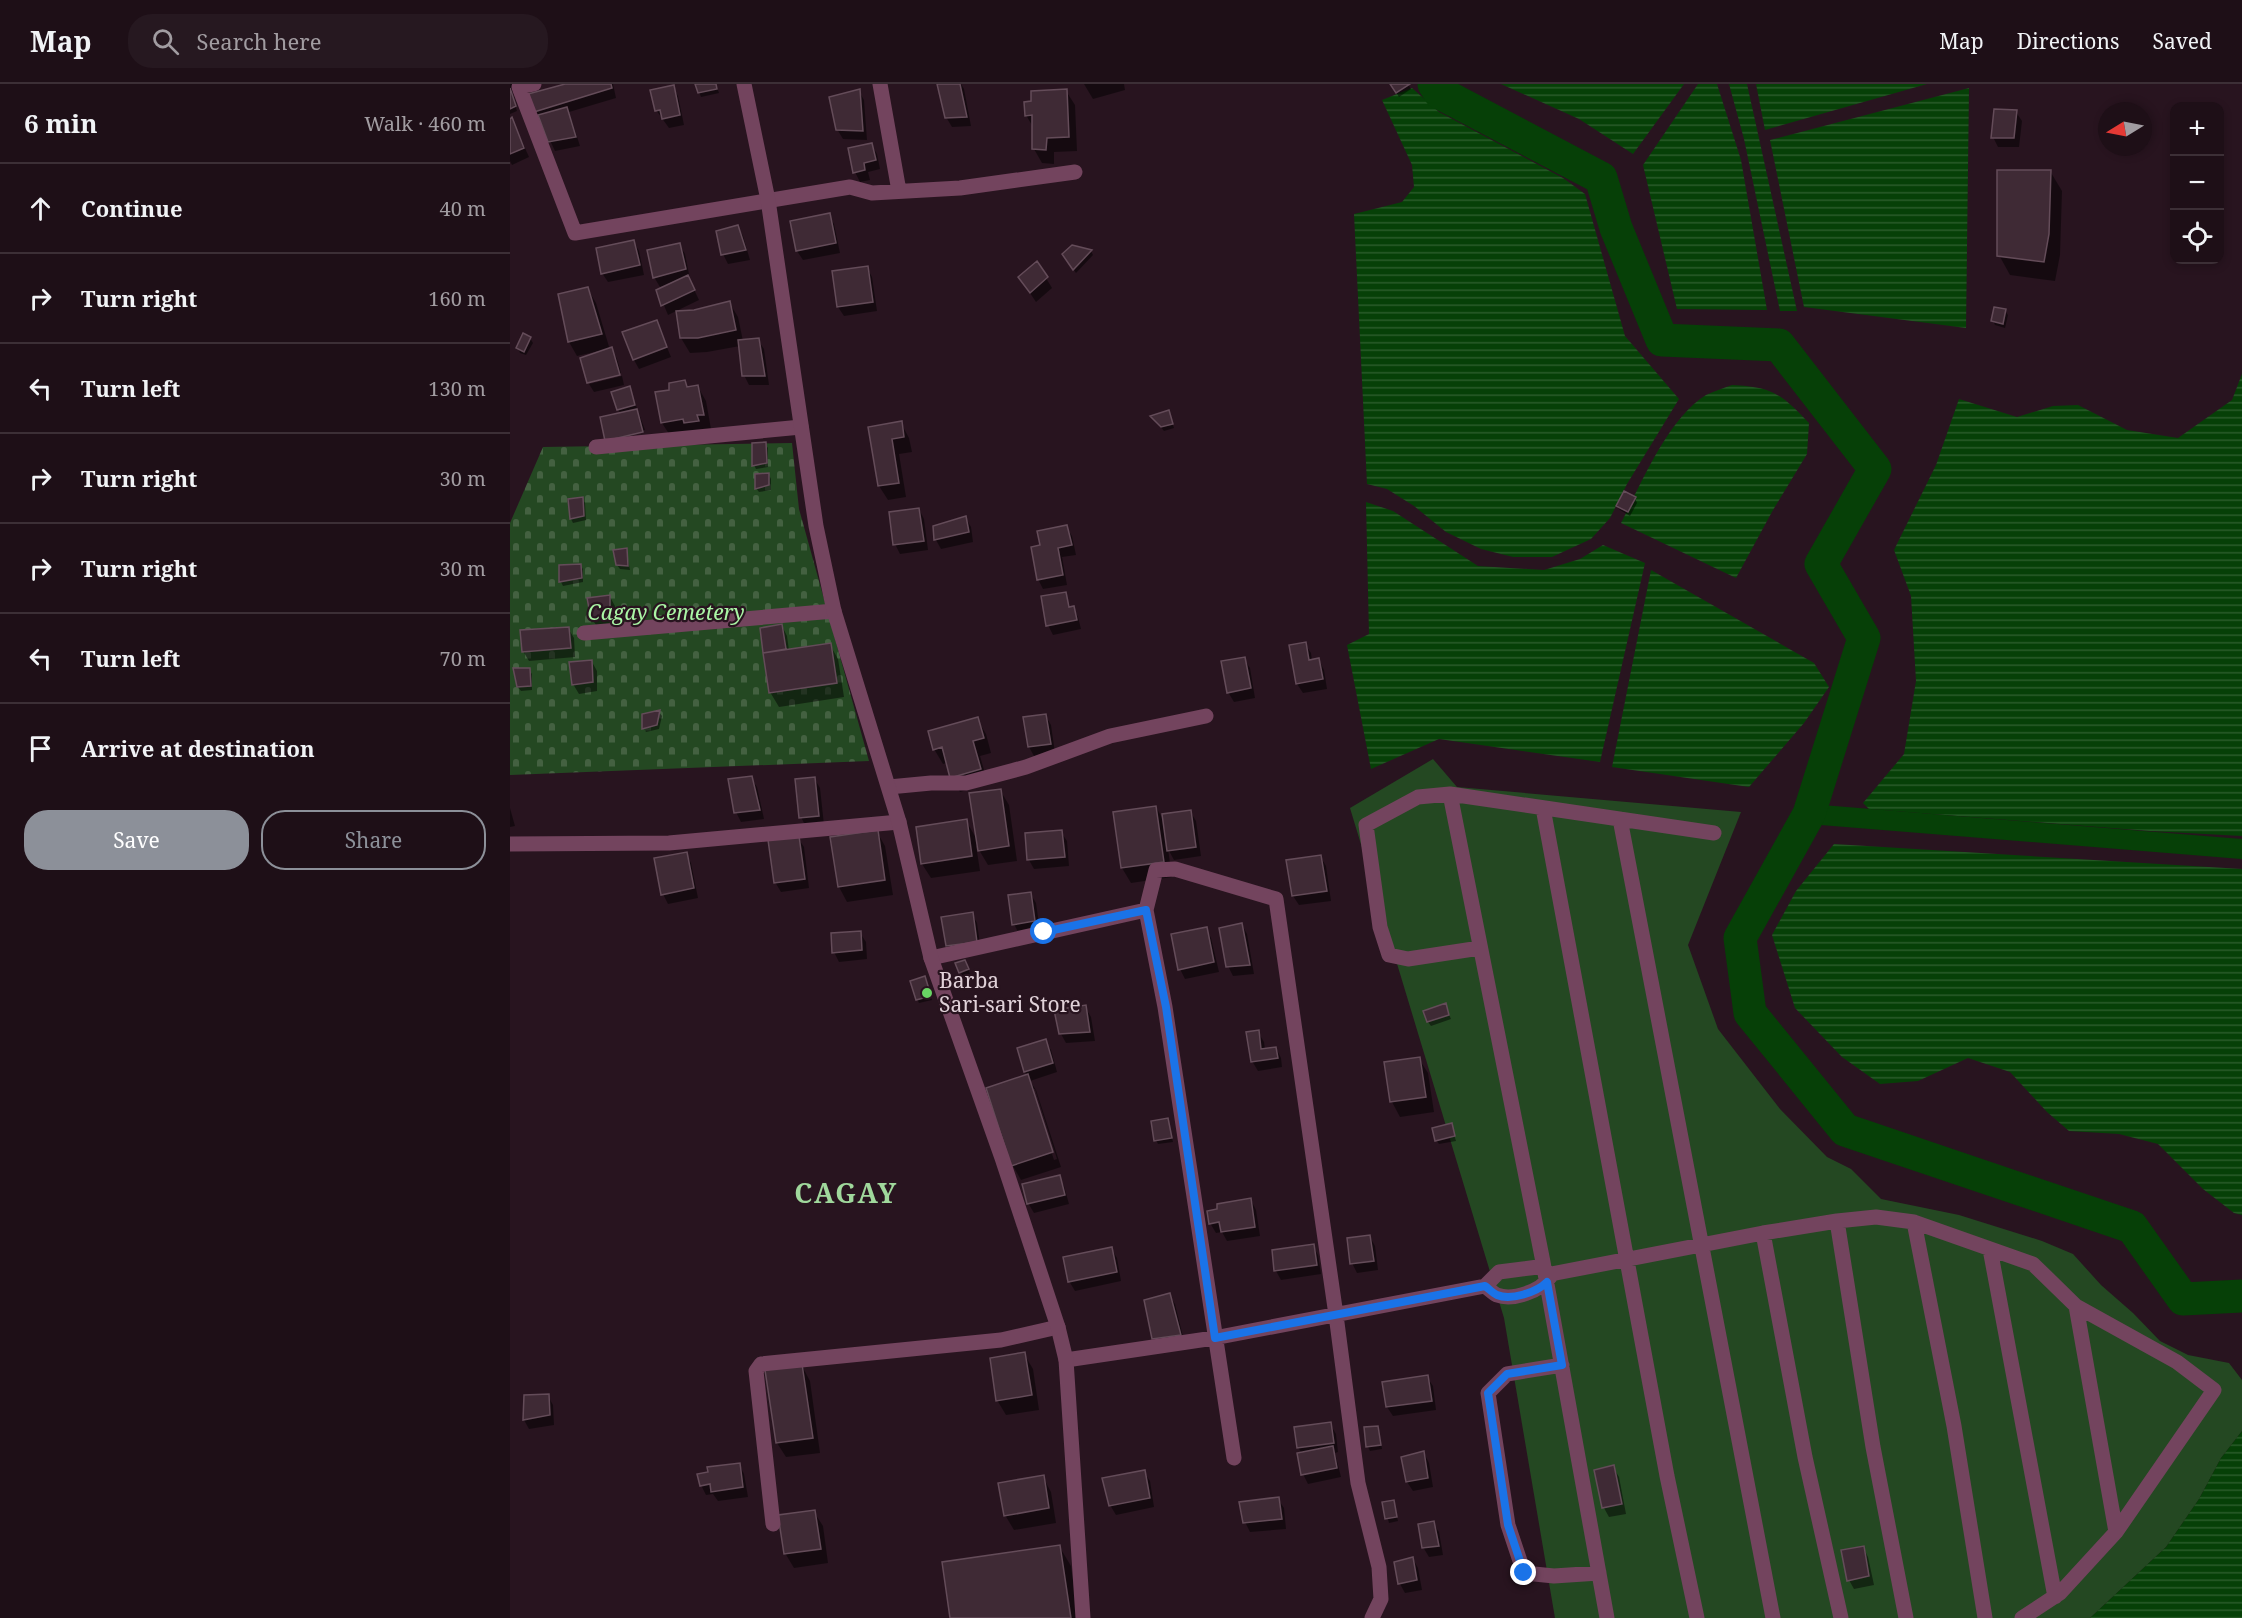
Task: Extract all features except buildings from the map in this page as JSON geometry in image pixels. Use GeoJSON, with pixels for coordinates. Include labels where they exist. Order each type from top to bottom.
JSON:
{"type":"FeatureCollection","features":[{"type":"Feature","properties":{"kind":"street"},"geometry":{"type":"LineString","coordinates":[[534,84],[519,87],[575,233],[850,187],[872,193],[960,188],[1075,172]]}},
{"type":"Feature","properties":{"kind":"street"},"geometry":{"type":"LineString","coordinates":[[744,84],[768,200],[816,526],[834,611],[899,822],[931,958],[1002,1158],[1058,1327],[1066,1360],[1083,1618]]}},
{"type":"Feature","properties":{"kind":"street"},"geometry":{"type":"LineString","coordinates":[[880,84],[899,191]]}},
{"type":"Feature","properties":{"kind":"street"},"geometry":{"type":"LineString","coordinates":[[596,447],[801,427]]}},
{"type":"Feature","properties":{"kind":"street"},"geometry":{"type":"LineString","coordinates":[[584,633],[834,611]]}},
{"type":"Feature","properties":{"kind":"street"},"geometry":{"type":"LineString","coordinates":[[889,787],[966,783],[1026,767],[1110,736],[1206,716]]}},
{"type":"Feature","properties":{"kind":"street"},"geometry":{"type":"LineString","coordinates":[[1450,794],[1548,1276],[1607,1618]]}},
{"type":"Feature","properties":{"kind":"street"},"geometry":{"type":"LineString","coordinates":[[1480,948],[1408,959],[1389,955],[1380,927],[1366,825],[1418,797],[1450,794],[1714,833]]}},
{"type":"Feature","properties":{"kind":"street"},"geometry":{"type":"LineString","coordinates":[[1543,808],[1667,1476],[1697,1618]]}},
{"type":"Feature","properties":{"kind":"street"},"geometry":{"type":"LineString","coordinates":[[1620,819],[1773,1618]]}},
{"type":"Feature","properties":{"kind":"street"},"geometry":{"type":"LineString","coordinates":[[510,844],[669,843],[899,822]]}},
{"type":"Feature","properties":{"kind":"street"},"geometry":{"type":"LineString","coordinates":[[1234,1458],[1166,1007],[1146,910],[1156,870],[1175,869],[1276,899],[1358,1483],[1379,1567],[1381,1599],[1372,1618]]}},
{"type":"Feature","properties":{"kind":"street"},"geometry":{"type":"LineString","coordinates":[[931,958],[1146,910]]}},
{"type":"Feature","properties":{"kind":"street"},"geometry":{"type":"LineString","coordinates":[[1485,1286],[1495,1294],[1502,1296],[1534,1292],[1548,1276],[1763,1233],[1876,1216],[1914,1222],[2033,1264],[2076,1306],[2177,1362],[2214,1390],[2115,1532],[2055,1596],[2022,1618]]}},
{"type":"Feature","properties":{"kind":"street"},"geometry":{"type":"LineString","coordinates":[[1837,1221],[1873,1447],[1906,1618]]}},
{"type":"Feature","properties":{"kind":"street"},"geometry":{"type":"LineString","coordinates":[[1914,1222],[1954,1426],[1985,1618]]}},
{"type":"Feature","properties":{"kind":"street"},"geometry":{"type":"LineString","coordinates":[[1763,1233],[1805,1457],[1840,1618]]}},
{"type":"Feature","properties":{"kind":"street"},"geometry":{"type":"LineString","coordinates":[[1990,1249],[2055,1596]]}},
{"type":"Feature","properties":{"kind":"street"},"geometry":{"type":"LineString","coordinates":[[1066,1360],[1215,1338],[1485,1286],[1499,1272],[1538,1267],[1548,1276]]}},
{"type":"Feature","properties":{"kind":"street"},"geometry":{"type":"LineString","coordinates":[[2076,1306],[2115,1532]]}},
{"type":"Feature","properties":{"kind":"street"},"geometry":{"type":"LineString","coordinates":[[773,1524],[756,1371],[761,1364],[1001,1340],[1058,1327]]}},
{"type":"Feature","properties":{"kind":"street"},"geometry":{"type":"LineString","coordinates":[[1562,1365],[1507,1374],[1488,1393],[1508,1525],[1524,1573],[1554,1576],[1599,1573]]}},
{"type":"Feature","properties":{"kind":"green space","name":"Cagay Cemetery"},"geometry":{"type":"Polygon","coordinates":[[[792,443],[799,509],[869,761],[510,775],[510,523],[543,447],[792,443]]]}},
{"type":"Feature","properties":{"kind":"green space"},"geometry":{"type":"Polygon","coordinates":[[[1433,759],[1457,787],[1741,812],[1688,945],[1718,1029],[1780,1109],[1827,1157],[1851,1169],[1881,1199],[1959,1215],[2042,1241],[2073,1254],[2101,1285],[2160,1341],[2188,1355],[2229,1363],[2242,1380],[2242,1431],[2221,1458],[2199,1499],[2166,1547],[2090,1618],[1555,1618],[1504,1318],[1350,808],[1433,759]]]}},
{"type":"Feature","properties":{"kind":"shaded area"},"geometry":{"type":"Polygon","coordinates":[[[1501,84],[1684,84],[1633,154],[1579,119],[1501,84]]]}},
{"type":"Feature","properties":{"kind":"shaded area"},"geometry":{"type":"Polygon","coordinates":[[[1698,84],[1717,84],[1741,160],[1767,310],[1677,309],[1643,165],[1698,84]]]}},
{"type":"Feature","properties":{"kind":"shaded area"},"geometry":{"type":"Polygon","coordinates":[[[1729,84],[1747,84],[1797,311],[1780,311],[1744,139],[1729,84]]]}},
{"type":"Feature","properties":{"kind":"shaded area"},"geometry":{"type":"Polygon","coordinates":[[[1756,84],[1927,84],[1765,130],[1756,84]]]}},
{"type":"Feature","properties":{"kind":"shaded area"},"geometry":{"type":"Polygon","coordinates":[[[1412,88],[1439,112],[1563,178],[1585,194],[1625,336],[1679,399],[1627,484],[1610,518],[1591,539],[1552,557],[1513,557],[1481,549],[1446,532],[1414,506],[1387,489],[1367,484],[1354,214],[1402,202],[1414,187],[1412,165],[1382,100],[1412,88]]]}},
{"type":"Feature","properties":{"kind":"shaded area"},"geometry":{"type":"Polygon","coordinates":[[[1969,88],[1966,328],[1804,307],[1770,140],[1969,88]]]}},
{"type":"Feature","properties":{"kind":"shaded area"},"geometry":{"type":"Polygon","coordinates":[[[2242,374],[2242,836],[1869,809],[1863,803],[1904,754],[1916,681],[1911,596],[1894,550],[1936,465],[1959,399],[2017,417],[2053,406],[2078,405],[2127,430],[2178,438],[2232,400],[2242,374]]]}},
{"type":"Feature","properties":{"kind":"shaded area"},"geometry":{"type":"Polygon","coordinates":[[[1732,385],[1767,390],[1791,405],[1809,423],[1807,454],[1736,578],[1621,523],[1657,453],[1680,419],[1706,395],[1732,385]]]}},
{"type":"Feature","properties":{"kind":"shaded area"},"geometry":{"type":"Polygon","coordinates":[[[1366,502],[1393,511],[1478,566],[1544,570],[1580,559],[1603,545],[1645,563],[1600,762],[1439,739],[1371,769],[1347,645],[1369,634],[1366,502]]]}},
{"type":"Feature","properties":{"kind":"shaded area"},"geometry":{"type":"Polygon","coordinates":[[[1651,570],[1814,663],[1829,687],[1804,723],[1749,787],[1612,767],[1651,570]]]}},
{"type":"Feature","properties":{"kind":"shaded area"},"geometry":{"type":"Polygon","coordinates":[[[1834,844],[2242,869],[2242,1215],[2234,1213],[2203,1189],[2158,1144],[2119,1134],[2069,1131],[2047,1112],[2010,1072],[1968,1058],[1918,1081],[1880,1084],[1842,1057],[1795,1008],[1772,935],[1796,891],[1834,844]]]}},
{"type":"Feature","properties":{"kind":"shaded area"},"geometry":{"type":"Polygon","coordinates":[[[2242,1431],[2242,1618],[2090,1618],[2166,1547],[2199,1499],[2221,1458],[2242,1431]]]}},
{"type":"Feature","properties":{"kind":"waterway"},"geometry":{"type":"LineString","coordinates":[[1434,84],[1440,93],[1601,178],[1616,228],[1662,340],[1779,345],[1875,469],[1821,564],[1864,638],[1809,814],[1740,938],[1750,1013],[1845,1130],[2132,1227],[2183,1299],[2242,1296]]}},
{"type":"Feature","properties":{"kind":"waterway"},"geometry":{"type":"LineString","coordinates":[[1809,814],[2242,849]]}},
{"type":"Feature","properties":{"kind":"place","name":"Barba Sari-sari Store"},"geometry":{"type":"Point","coordinates":[927,993]}},
{"type":"Feature","properties":{"kind":"district","name":"CAGAY"},"geometry":{"type":"Point","coordinates":[846,1194]}},
{"type":"Feature","properties":{"kind":"route"},"geometry":{"type":"LineString","coordinates":[[1044,932],[1146,910],[1166,1007],[1215,1338],[1485,1286],[1498,1296],[1523,1294],[1539,1290],[1547,1282],[1562,1365],[1507,1374],[1488,1393],[1508,1525],[1524,1573]]}}]}
